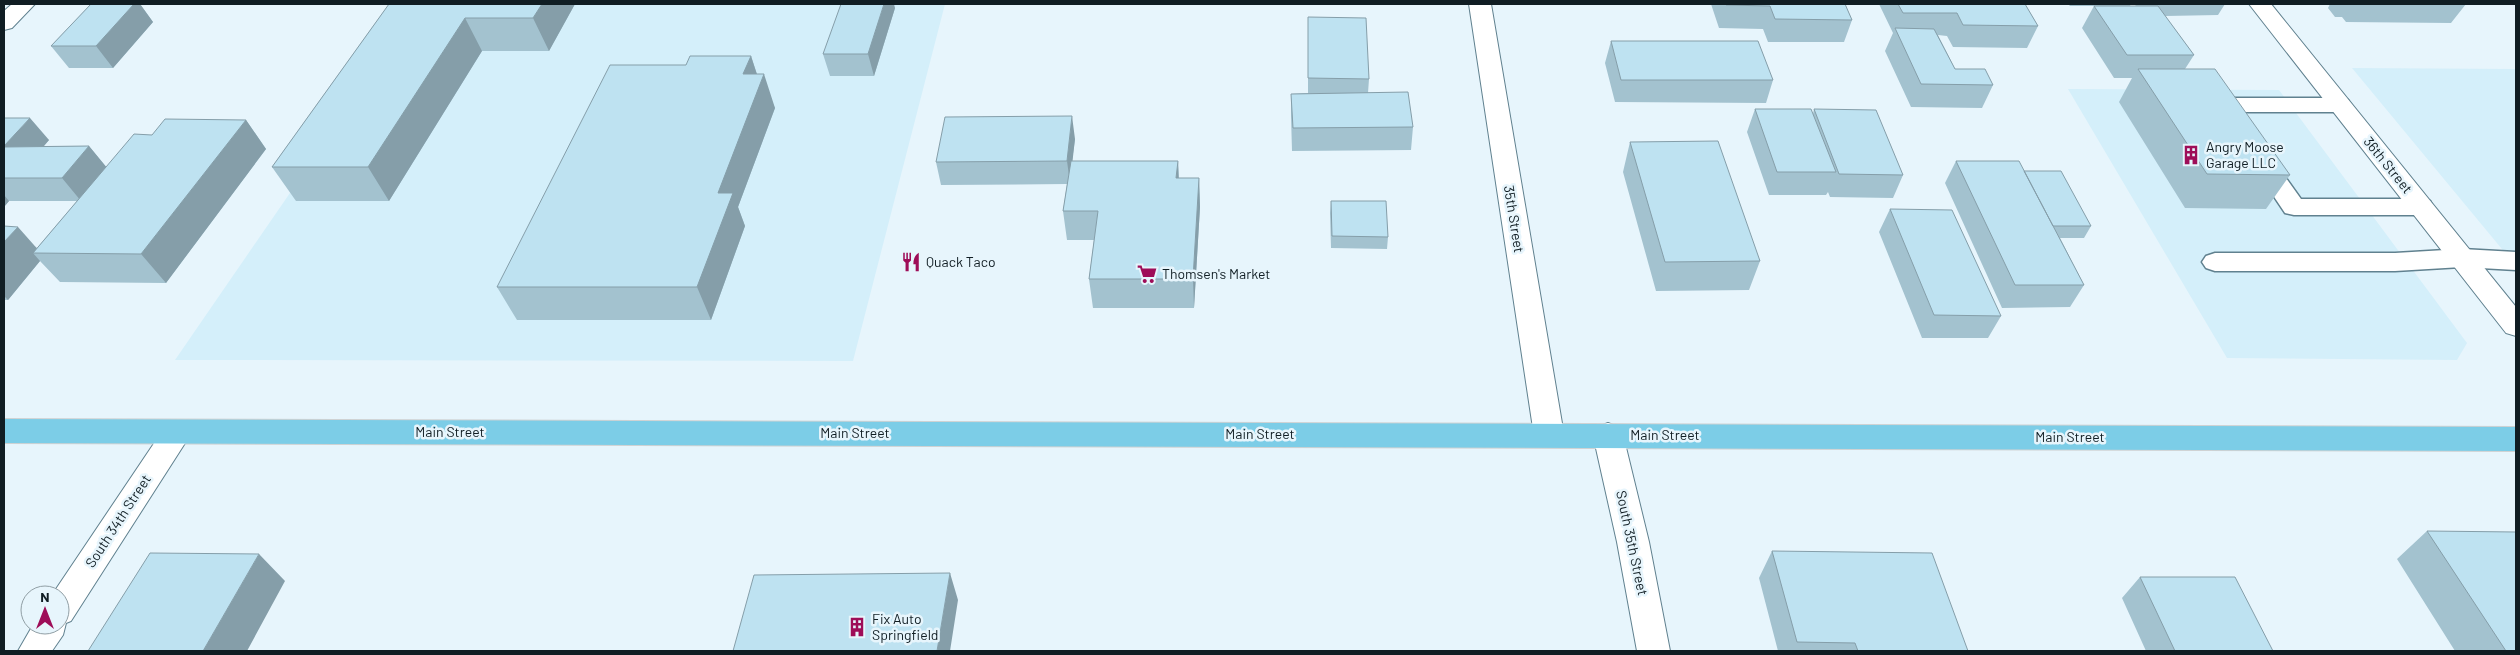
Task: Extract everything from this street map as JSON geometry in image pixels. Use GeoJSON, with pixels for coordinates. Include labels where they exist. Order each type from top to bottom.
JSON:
{"type":"FeatureCollection","features":[{"type":"Feature","properties":{"kind":"main road","name":"Main Street"},"geometry":{"type":"LineString","coordinates":[[4,431],[2516,439]]}},
{"type":"Feature","properties":{"kind":"street"},"geometry":{"type":"LineString","coordinates":[[4,24],[24,4]]}},
{"type":"Feature","properties":{"kind":"street","name":"35th Street"},"geometry":{"type":"LineString","coordinates":[[1480,4],[1549,435]]}},
{"type":"Feature","properties":{"kind":"street","name":"36th Street"},"geometry":{"type":"LineString","coordinates":[[2260,4],[2516,326]]}},
{"type":"Feature","properties":{"kind":"street","name":"South 34th Street"},"geometry":{"type":"LineString","coordinates":[[70,596],[177,432]]}},
{"type":"Feature","properties":{"kind":"street","name":"South 35th Street"},"geometry":{"type":"LineString","coordinates":[[1608,435],[1633,542],[1654,651]]}},
{"type":"Feature","properties":{"kind":"street"},"geometry":{"type":"LineString","coordinates":[[34,651],[44,635]]}},
{"type":"Feature","properties":{"kind":"lane"},"geometry":{"type":"LineString","coordinates":[[2340,105],[2222,105],[2294,206],[2421,207]]}},
{"type":"Feature","properties":{"kind":"lane"},"geometry":{"type":"LineString","coordinates":[[2215,262],[2395,262],[2462,258],[2516,261]]}},
{"type":"Feature","properties":{"kind":"shaded area"},"geometry":{"type":"Polygon","coordinates":[[[420,4],[945,4],[853,361],[175,360],[420,4]]]}},
{"type":"Feature","properties":{"kind":"shaded area"},"geometry":{"type":"Polygon","coordinates":[[[2352,68],[2516,69],[2516,266],[2352,68]]]}},
{"type":"Feature","properties":{"kind":"shaded area"},"geometry":{"type":"Polygon","coordinates":[[[2068,89],[2279,90],[2467,343],[2457,360],[2227,358],[2068,89]]]}},
{"type":"Feature","properties":{"kind":"building"},"geometry":{"type":"Polygon","coordinates":[[[91,4],[134,4],[96,46],[51,46],[91,4]]]}},
{"type":"Feature","properties":{"kind":"building"},"geometry":{"type":"Polygon","coordinates":[[[389,4],[542,4],[533,18],[465,18],[368,167],[272,167],[389,4]]]}},
{"type":"Feature","properties":{"kind":"building"},"geometry":{"type":"Polygon","coordinates":[[[841,4],[884,4],[868,54],[823,54],[841,4]]]}},
{"type":"Feature","properties":{"kind":"building"},"geometry":{"type":"Polygon","coordinates":[[[1725,4],[1845,4],[1852,20],[1775,19],[1770,6],[1725,4]]]}},
{"type":"Feature","properties":{"kind":"building"},"geometry":{"type":"Polygon","coordinates":[[[1898,4],[2025,4],[2038,26],[1963,25],[1957,13],[1903,13],[1898,4]]]}},
{"type":"Feature","properties":{"kind":"building"},"geometry":{"type":"Polygon","coordinates":[[[2094,6],[2158,6],[2194,55],[2127,55],[2094,6]]]}},
{"type":"Feature","properties":{"kind":"building"},"geometry":{"type":"Polygon","coordinates":[[[1308,17],[1366,18],[1369,79],[1308,78],[1308,17]]]}},
{"type":"Feature","properties":{"kind":"building"},"geometry":{"type":"Polygon","coordinates":[[[1895,28],[1934,29],[1955,69],[1985,69],[1993,85],[1921,84],[1895,28]]]}},
{"type":"Feature","properties":{"kind":"building"},"geometry":{"type":"Polygon","coordinates":[[[1611,41],[1758,41],[1773,80],[1621,80],[1611,41]]]}},
{"type":"Feature","properties":{"kind":"building"},"geometry":{"type":"Polygon","coordinates":[[[690,56],[751,56],[743,74],[764,74],[718,193],[733,193],[697,287],[497,287],[610,65],[686,65],[690,56]]]}},
{"type":"Feature","properties":{"kind":"building"},"geometry":{"type":"Polygon","coordinates":[[[2138,69],[2215,69],[2290,175],[2207,174],[2138,69]]]}},
{"type":"Feature","properties":{"kind":"building"},"geometry":{"type":"Polygon","coordinates":[[[1408,92],[1413,127],[1293,128],[1291,94],[1408,92]]]}},
{"type":"Feature","properties":{"kind":"building"},"geometry":{"type":"Polygon","coordinates":[[[1755,109],[1811,109],[1836,172],[1777,172],[1755,109]]]}},
{"type":"Feature","properties":{"kind":"building"},"geometry":{"type":"Polygon","coordinates":[[[1814,109],[1876,110],[1903,175],[1839,174],[1814,109]]]}},
{"type":"Feature","properties":{"kind":"building"},"geometry":{"type":"Polygon","coordinates":[[[1072,116],[1067,161],[936,162],[945,117],[1072,116]]]}},
{"type":"Feature","properties":{"kind":"building"},"geometry":{"type":"Polygon","coordinates":[[[4,118],[30,118],[4,146],[4,118]]]}},
{"type":"Feature","properties":{"kind":"building"},"geometry":{"type":"Polygon","coordinates":[[[165,119],[246,120],[141,254],[33,253],[134,134],[152,135],[165,119]]]}},
{"type":"Feature","properties":{"kind":"building"},"geometry":{"type":"Polygon","coordinates":[[[1718,141],[1760,261],[1665,262],[1630,142],[1718,141]]]}},
{"type":"Feature","properties":{"kind":"building"},"geometry":{"type":"Polygon","coordinates":[[[89,146],[62,178],[4,178],[4,147],[89,146]]]}},
{"type":"Feature","properties":{"kind":"building","name":"Thomsen's Market"},"geometry":{"type":"Polygon","coordinates":[[[1071,161],[1178,161],[1176,178],[1199,178],[1193,279],[1089,279],[1098,211],[1063,211],[1071,161]]]}},
{"type":"Feature","properties":{"kind":"building"},"geometry":{"type":"Polygon","coordinates":[[[1956,161],[2019,161],[2084,285],[2015,285],[1956,161]]]}},
{"type":"Feature","properties":{"kind":"building"},"geometry":{"type":"Polygon","coordinates":[[[2024,171],[2061,171],[2091,226],[2053,226],[2024,171]]]}},
{"type":"Feature","properties":{"kind":"building"},"geometry":{"type":"Polygon","coordinates":[[[1331,201],[1386,201],[1388,237],[1332,236],[1331,201]]]}},
{"type":"Feature","properties":{"kind":"building"},"geometry":{"type":"Polygon","coordinates":[[[1890,209],[1952,210],[2001,316],[1934,315],[1890,209]]]}},
{"type":"Feature","properties":{"kind":"building"},"geometry":{"type":"Polygon","coordinates":[[[4,226],[18,227],[4,242],[4,226]]]}},
{"type":"Feature","properties":{"kind":"building"},"geometry":{"type":"Polygon","coordinates":[[[2427,531],[2516,532],[2516,651],[2506,651],[2427,531]]]}},
{"type":"Feature","properties":{"kind":"building"},"geometry":{"type":"Polygon","coordinates":[[[1772,551],[1932,553],[1968,651],[1858,651],[1855,643],[1797,642],[1772,551]]]}},
{"type":"Feature","properties":{"kind":"building"},"geometry":{"type":"Polygon","coordinates":[[[150,553],[259,554],[203,651],[88,651],[150,553]]]}},
{"type":"Feature","properties":{"kind":"building"},"geometry":{"type":"Polygon","coordinates":[[[950,573],[937,651],[733,651],[754,575],[950,573]]]}},
{"type":"Feature","properties":{"kind":"building"},"geometry":{"type":"Polygon","coordinates":[[[2140,577],[2235,577],[2273,651],[2175,651],[2140,577]]]}},
{"type":"Feature","properties":{"kind":"place","name":"Angry Moose Garage LLC"},"geometry":{"type":"Point","coordinates":[2191,155]}},
{"type":"Feature","properties":{"kind":"place","name":"Quack Taco"},"geometry":{"type":"Point","coordinates":[911,262]}},
{"type":"Feature","properties":{"kind":"place","name":"Thomsen's Market"},"geometry":{"type":"Point","coordinates":[1147,274]}},
{"type":"Feature","properties":{"kind":"place","name":"Fix Auto Springfield"},"geometry":{"type":"Point","coordinates":[857,627]}}]}
